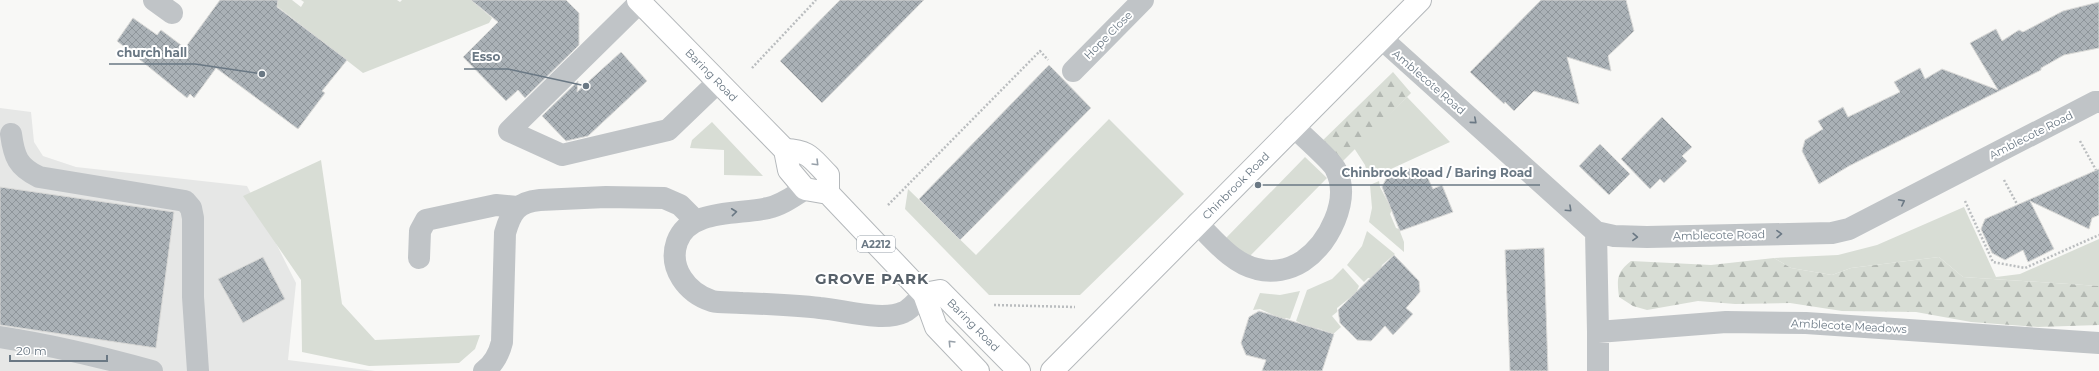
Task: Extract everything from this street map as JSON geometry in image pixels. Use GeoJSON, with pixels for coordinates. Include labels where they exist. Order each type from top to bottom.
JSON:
{"type":"FeatureCollection","features":[{"type":"Feature","properties":{"kind":"main road","name":"Chinbrook Road"},"geometry":{"type":"LineString","coordinates":[[1052,371],[1420,0]]}},
{"type":"Feature","properties":{"kind":"main road","name":"Baring Road"},"geometry":{"type":"LineString","coordinates":[[639,1],[785,150]]}},
{"type":"Feature","properties":{"kind":"main road"},"geometry":{"type":"LineString","coordinates":[[785,150],[805,152],[828,175],[828,193],[806,189],[789,170],[785,150]]}},
{"type":"Feature","properties":{"kind":"main road","name":"Baring Road"},"geometry":{"type":"LineString","coordinates":[[828,193],[924,294],[936,327],[978,371]]}},
{"type":"Feature","properties":{"kind":"main road","name":"Baring Road"},"geometry":{"type":"LineString","coordinates":[[924,294],[940,291],[1019,371]]}},
{"type":"Feature","properties":{"kind":"street"},"geometry":{"type":"LineString","coordinates":[[154,0],[172,13]]}},
{"type":"Feature","properties":{"kind":"street","name":"Hope Close"},"geometry":{"type":"LineString","coordinates":[[1063,68],[1143,0]]}},
{"type":"Feature","properties":{"kind":"street"},"geometry":{"type":"LineString","coordinates":[[639,1],[509,130],[562,155],[668,130],[718,82]]}},
{"type":"Feature","properties":{"kind":"street","name":"Amblecote Road"},"geometry":{"type":"LineString","coordinates":[[1382,39],[1596,232],[1614,236],[1647,237],[1832,233],[1849,229],[2097,102]]}},
{"type":"Feature","properties":{"kind":"street"},"geometry":{"type":"LineString","coordinates":[[1198,223],[1240,263],[1255,269],[1270,272],[1286,269],[1303,261],[1318,247],[1327,235],[1336,218],[1340,199],[1340,184],[1336,169],[1294,126]]}},
{"type":"Feature","properties":{"kind":"street"},"geometry":{"type":"LineString","coordinates":[[11,134],[14,154],[20,164],[28,172],[39,177],[185,201],[191,208],[193,218],[193,297],[198,371]]}},
{"type":"Feature","properties":{"kind":"street"},"geometry":{"type":"LineString","coordinates":[[806,189],[786,202],[768,208],[723,213],[696,221],[684,231],[677,242],[674,256],[676,270],[684,282],[696,293],[712,301],[820,308],[885,316],[905,312],[924,294]]}},
{"type":"Feature","properties":{"kind":"street"},"geometry":{"type":"LineString","coordinates":[[419,258],[420,231],[426,220],[496,205],[517,207],[535,200],[606,197],[664,198],[680,205],[696,221]]}},
{"type":"Feature","properties":{"kind":"street"},"geometry":{"type":"LineString","coordinates":[[484,371],[490,367],[499,354],[502,342],[505,233],[509,220],[517,207]]}},
{"type":"Feature","properties":{"kind":"street"},"geometry":{"type":"LineString","coordinates":[[1596,232],[1598,371]]}},
{"type":"Feature","properties":{"kind":"street","name":"Amblecote Meadows"},"geometry":{"type":"LineString","coordinates":[[1598,332],[1726,322],[1806,323],[2099,343]]}},
{"type":"Feature","properties":{"kind":"street"},"geometry":{"type":"LineString","coordinates":[[0,337],[99,357],[152,371]]}},
{"type":"Feature","properties":{"kind":"path"},"geometry":{"type":"LineString","coordinates":[[752,68],[816,0]]}},
{"type":"Feature","properties":{"kind":"path"},"geometry":{"type":"LineString","coordinates":[[888,205],[1040,52],[1063,68]]}},
{"type":"Feature","properties":{"kind":"path"},"geometry":{"type":"LineString","coordinates":[[2078,135],[2096,170]]}},
{"type":"Feature","properties":{"kind":"path"},"geometry":{"type":"LineString","coordinates":[[2001,174],[2017,204]]}},
{"type":"Feature","properties":{"kind":"path"},"geometry":{"type":"LineString","coordinates":[[1962,195],[1993,262],[2024,268],[2099,235]]}},
{"type":"Feature","properties":{"kind":"path"},"geometry":{"type":"LineString","coordinates":[[986,305],[1079,307]]}},
{"type":"Feature","properties":{"kind":"shaded area"},"geometry":{"type":"Polygon","coordinates":[[[0,108],[31,112],[34,142],[43,156],[76,167],[247,186],[296,283],[288,360],[375,371],[0,371],[0,108]]]}},
{"type":"Feature","properties":{"kind":"green space"},"geometry":{"type":"Polygon","coordinates":[[[269,0],[292,0],[301,7],[304,2],[301,0],[397,0],[400,2],[402,0],[471,0],[492,18],[489,23],[363,73],[269,0]]]}},
{"type":"Feature","properties":{"kind":"green space"},"geometry":{"type":"Polygon","coordinates":[[[1393,72],[1411,93],[1340,164],[1319,144],[1393,72]]]}},
{"type":"Feature","properties":{"kind":"green space"},"geometry":{"type":"Polygon","coordinates":[[[1407,97],[1450,142],[1369,179],[1365,165],[1354,148],[1407,97]]]}},
{"type":"Feature","properties":{"kind":"green space"},"geometry":{"type":"Polygon","coordinates":[[[1109,119],[1184,194],[1080,295],[989,295],[905,209],[908,189],[976,255],[1109,119]]]}},
{"type":"Feature","properties":{"kind":"green space"},"geometry":{"type":"Polygon","coordinates":[[[712,122],[763,176],[724,175],[724,150],[690,148],[692,140],[712,122]]]}},
{"type":"Feature","properties":{"kind":"green space"},"geometry":{"type":"Polygon","coordinates":[[[1305,157],[1327,178],[1247,259],[1226,238],[1305,157]]]}},
{"type":"Feature","properties":{"kind":"green space"},"geometry":{"type":"Polygon","coordinates":[[[321,160],[342,304],[375,340],[480,335],[475,349],[459,363],[369,366],[302,352],[301,280],[243,196],[321,160]]]}},
{"type":"Feature","properties":{"kind":"green space"},"geometry":{"type":"Polygon","coordinates":[[[1379,181],[1380,187],[1392,210],[1390,214],[1396,228],[1399,229],[1404,242],[1404,252],[1369,222],[1372,208],[1370,185],[1379,181]]]}},
{"type":"Feature","properties":{"kind":"green space"},"geometry":{"type":"Polygon","coordinates":[[[1964,207],[1996,277],[2020,274],[2099,239],[2099,286],[1963,277],[1939,257],[1851,268],[1832,275],[1791,268],[1774,258],[1838,255],[1877,245],[1964,207]]]}},
{"type":"Feature","properties":{"kind":"green space"},"geometry":{"type":"Polygon","coordinates":[[[1367,231],[1395,254],[1382,265],[1381,269],[1364,282],[1347,265],[1362,246],[1367,231]]]}},
{"type":"Feature","properties":{"kind":"green space"},"geometry":{"type":"Polygon","coordinates":[[[1939,257],[1963,277],[2099,286],[2099,325],[2038,327],[1971,322],[1916,312],[1842,311],[1790,303],[1735,304],[1698,301],[1647,310],[1633,306],[1619,297],[1618,281],[1620,273],[1631,261],[1711,265],[1774,258],[1791,268],[1832,275],[1851,268],[1939,257]]]}},
{"type":"Feature","properties":{"kind":"green space"},"geometry":{"type":"Polygon","coordinates":[[[1343,268],[1359,286],[1356,293],[1337,308],[1337,312],[1332,316],[1341,327],[1331,336],[1328,332],[1317,328],[1315,330],[1296,321],[1307,290],[1332,279],[1343,268]]]}},
{"type":"Feature","properties":{"kind":"green space"},"geometry":{"type":"Polygon","coordinates":[[[1300,291],[1290,319],[1282,319],[1260,309],[1253,310],[1260,293],[1280,295],[1300,291]]]}},
{"type":"Feature","properties":{"kind":"building"},"geometry":{"type":"Polygon","coordinates":[[[220,0],[278,0],[277,7],[347,60],[322,91],[325,93],[298,129],[216,68],[194,98],[190,94],[187,98],[117,41],[133,18],[157,35],[161,30],[185,48],[220,0]]]}},
{"type":"Feature","properties":{"kind":"building"},"geometry":{"type":"Polygon","coordinates":[[[471,0],[566,0],[579,13],[579,45],[525,98],[518,90],[506,101],[463,57],[498,22],[471,0]]]}},
{"type":"Feature","properties":{"kind":"building"},"geometry":{"type":"Polygon","coordinates":[[[840,0],[924,0],[822,103],[780,61],[840,0]]]}},
{"type":"Feature","properties":{"kind":"building"},"geometry":{"type":"Polygon","coordinates":[[[1541,0],[1626,0],[1634,31],[1608,56],[1611,71],[1567,57],[1579,104],[1534,91],[1514,111],[1505,102],[1504,104],[1470,72],[1541,0]]]}},
{"type":"Feature","properties":{"kind":"building"},"geometry":{"type":"Polygon","coordinates":[[[2099,2],[2099,48],[2064,55],[2041,68],[2041,70],[1849,166],[1819,184],[1802,151],[1805,140],[1823,129],[1818,121],[1843,107],[1848,117],[1900,92],[1894,82],[1920,68],[1925,79],[1942,69],[1998,90],[1970,43],[1996,29],[2002,41],[2019,30],[2023,32],[2063,11],[2099,2]]]}},
{"type":"Feature","properties":{"kind":"building"},"geometry":{"type":"Polygon","coordinates":[[[621,52],[647,81],[588,136],[566,141],[542,116],[578,81],[577,92],[621,52]]]}},
{"type":"Feature","properties":{"kind":"building"},"geometry":{"type":"Polygon","coordinates":[[[1049,65],[1091,108],[960,240],[919,199],[1049,65]]]}},
{"type":"Feature","properties":{"kind":"building"},"geometry":{"type":"Polygon","coordinates":[[[1662,117],[1692,147],[1682,156],[1687,161],[1664,183],[1660,179],[1650,189],[1621,159],[1662,117]]]}},
{"type":"Feature","properties":{"kind":"building"},"geometry":{"type":"Polygon","coordinates":[[[1600,144],[1630,174],[1609,195],[1579,166],[1600,144]]]}},
{"type":"Feature","properties":{"kind":"building"},"geometry":{"type":"Polygon","coordinates":[[[1413,167],[1424,170],[1433,189],[1442,185],[1453,212],[1400,231],[1382,187],[1387,177],[1413,167]]]}},
{"type":"Feature","properties":{"kind":"building"},"geometry":{"type":"Polygon","coordinates":[[[2099,169],[2099,215],[2092,218],[2089,229],[2030,201],[2054,249],[2028,262],[2023,250],[2005,260],[1992,253],[1981,229],[1985,219],[2099,169]]]}},
{"type":"Feature","properties":{"kind":"building"},"geometry":{"type":"Polygon","coordinates":[[[0,187],[174,212],[156,348],[0,325],[0,187]]]}},
{"type":"Feature","properties":{"kind":"building"},"geometry":{"type":"Polygon","coordinates":[[[1544,248],[1548,371],[1510,371],[1505,250],[1544,248]]]}},
{"type":"Feature","properties":{"kind":"building"},"geometry":{"type":"Polygon","coordinates":[[[1394,255],[1419,281],[1420,292],[1406,308],[1413,314],[1393,335],[1385,326],[1371,341],[1357,340],[1340,323],[1338,310],[1394,255]]]}},
{"type":"Feature","properties":{"kind":"building"},"geometry":{"type":"Polygon","coordinates":[[[263,257],[285,299],[243,323],[218,279],[263,257]]]}},
{"type":"Feature","properties":{"kind":"building"},"geometry":{"type":"Polygon","coordinates":[[[1259,311],[1334,334],[1322,371],[1262,371],[1266,360],[1246,355],[1241,343],[1249,317],[1259,311]]]}},
{"type":"Feature","properties":{"kind":"place","name":"church hall"},"geometry":{"type":"Point","coordinates":[262,74]}},
{"type":"Feature","properties":{"kind":"place","name":"Esso"},"geometry":{"type":"Point","coordinates":[586,86]}},
{"type":"Feature","properties":{"kind":"place","name":"Chinbrook Road / Baring Road"},"geometry":{"type":"Point","coordinates":[1258,185]}},
{"type":"Feature","properties":{"kind":"district","name":"GROVE PARK"},"geometry":{"type":"Point","coordinates":[872,278]}}]}
